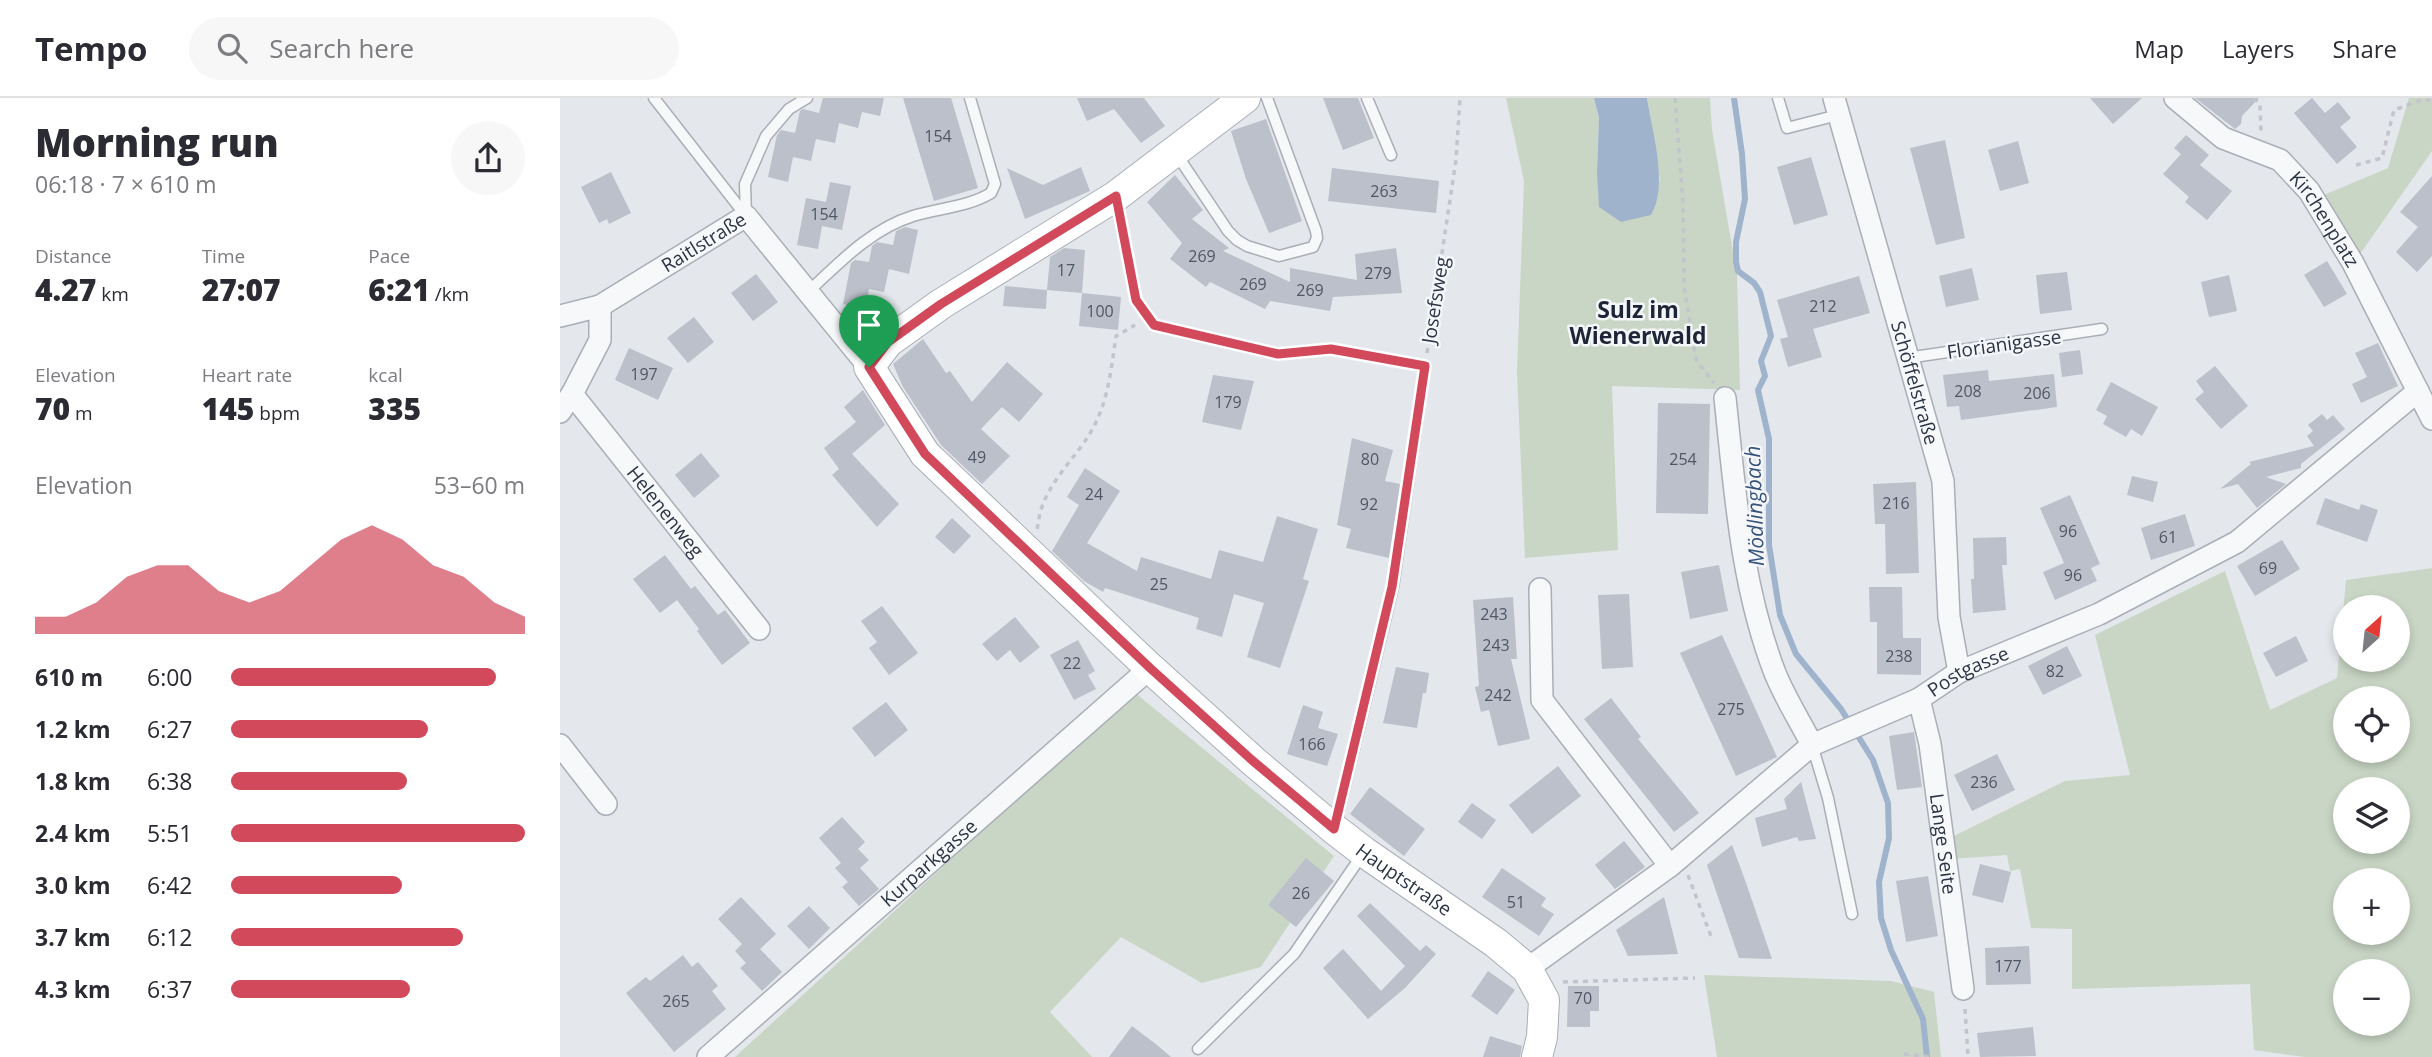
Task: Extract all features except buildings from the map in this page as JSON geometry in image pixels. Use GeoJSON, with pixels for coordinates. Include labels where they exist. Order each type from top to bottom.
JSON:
{"type":"FeatureCollection","features":[{"type":"Feature","properties":{"kind":"main road"},"geometry":{"type":"LineString","coordinates":[[869,367],[888,342],[941,304],[1116,196],[1245,98]]}},
{"type":"Feature","properties":{"kind":"main road","name":"Hauptstraße"},"geometry":{"type":"LineString","coordinates":[[869,367],[925,454],[1150,668],[1253,761],[1334,829],[1496,943],[1532,976]]}},
{"type":"Feature","properties":{"kind":"main road"},"geometry":{"type":"LineString","coordinates":[[1532,976],[1544,1000],[1542,1037],[1537,1057]]}},
{"type":"Feature","properties":{"kind":"street","name":"Kirchenplatz"},"geometry":{"type":"LineString","coordinates":[[2175,98],[2224,138],[2280,160],[2309,191],[2353,263],[2432,419]]}},
{"type":"Feature","properties":{"kind":"street","name":"Schöffelstraße"},"geometry":{"type":"LineString","coordinates":[[1836,106],[1942,481],[1949,617],[1959,672]]}},
{"type":"Feature","properties":{"kind":"street","name":"Raitlstraße"},"geometry":{"type":"LineString","coordinates":[[560,316],[600,306],[746,216],[869,367]]}},
{"type":"Feature","properties":{"kind":"street"},"geometry":{"type":"LineString","coordinates":[[560,412],[600,340],[600,306]]}},
{"type":"Feature","properties":{"kind":"street","name":"Postgasse"},"geometry":{"type":"LineString","coordinates":[[1532,976],[1676,861],[1812,745],[1919,699],[1959,672],[2099,614],[2237,542],[2418,391]]}},
{"type":"Feature","properties":{"kind":"street","name":"Helenenweg"},"geometry":{"type":"LineString","coordinates":[[572,394],[759,629]]}},
{"type":"Feature","properties":{"kind":"street"},"geometry":{"type":"LineString","coordinates":[[1725,398],[1740,538],[1750,587],[1775,674],[1812,745]]}},
{"type":"Feature","properties":{"kind":"street"},"geometry":{"type":"LineString","coordinates":[[1541,589],[1542,701],[1676,861]]}},
{"type":"Feature","properties":{"kind":"street","name":"Kurparkgasse"},"geometry":{"type":"LineString","coordinates":[[708,1057],[1150,668]]}},
{"type":"Feature","properties":{"kind":"street","name":"Lange Seite"},"geometry":{"type":"LineString","coordinates":[[1919,699],[1930,744],[1963,989]]}},
{"type":"Feature","properties":{"kind":"street"},"geometry":{"type":"LineString","coordinates":[[560,745],[606,804]]}},
{"type":"Feature","properties":{"kind":"lane"},"geometry":{"type":"LineString","coordinates":[[654,98],[746,216]]}},
{"type":"Feature","properties":{"kind":"lane"},"geometry":{"type":"LineString","coordinates":[[746,216],[745,184],[766,136],[789,109],[807,98]]}},
{"type":"Feature","properties":{"kind":"lane"},"geometry":{"type":"LineString","coordinates":[[808,292],[853,250],[893,224],[985,197],[994,190],[995,184],[970,98]]}},
{"type":"Feature","properties":{"kind":"lane"},"geometry":{"type":"LineString","coordinates":[[1175,151],[1228,231],[1237,240],[1279,256],[1313,247],[1317,238],[1316,230],[1267,98]]}},
{"type":"Feature","properties":{"kind":"lane"},"geometry":{"type":"LineString","coordinates":[[1367,98],[1391,155]]}},
{"type":"Feature","properties":{"kind":"lane"},"geometry":{"type":"LineString","coordinates":[[1778,98],[1787,128],[1836,106]]}},
{"type":"Feature","properties":{"kind":"lane"},"geometry":{"type":"LineString","coordinates":[[1116,196],[1136,300],[1154,325],[1278,354],[1331,349],[1425,366]]}},
{"type":"Feature","properties":{"kind":"lane","name":"Florianigasse"},"geometry":{"type":"LineString","coordinates":[[1907,358],[2102,329]]}},
{"type":"Feature","properties":{"kind":"lane","name":"Josefsweg"},"geometry":{"type":"LineString","coordinates":[[1334,829],[1392,587],[1425,366]]}},
{"type":"Feature","properties":{"kind":"lane"},"geometry":{"type":"LineString","coordinates":[[1812,745],[1828,799],[1852,914]]}},
{"type":"Feature","properties":{"kind":"lane"},"geometry":{"type":"LineString","coordinates":[[1198,1049],[1294,954],[1364,852]]}},
{"type":"Feature","properties":{"kind":"path","name":"Josefsweg"},"geometry":{"type":"LineString","coordinates":[[1425,366],[1456,160],[1460,98]]}},
{"type":"Feature","properties":{"kind":"path"},"geometry":{"type":"LineString","coordinates":[[1675,98],[1683,202],[1684,286],[1696,360],[1725,398]]}},
{"type":"Feature","properties":{"kind":"path"},"geometry":{"type":"LineString","coordinates":[[2254,98],[2260,104],[2261,152]]}},
{"type":"Feature","properties":{"kind":"path"},"geometry":{"type":"LineString","coordinates":[[2357,164],[2382,158],[2394,110],[2424,99],[2432,101]]}},
{"type":"Feature","properties":{"kind":"path"},"geometry":{"type":"LineString","coordinates":[[1022,547],[1038,527],[1042,507],[1068,462],[1089,435],[1100,412],[1108,391],[1116,336],[1149,318]]}},
{"type":"Feature","properties":{"kind":"path"},"geometry":{"type":"LineString","coordinates":[[1676,861],[1712,939]]}},
{"type":"Feature","properties":{"kind":"path"},"geometry":{"type":"LineString","coordinates":[[1532,976],[1695,978]]}},
{"type":"Feature","properties":{"kind":"path"},"geometry":{"type":"LineString","coordinates":[[1963,989],[1968,1057]]}},
{"type":"Feature","properties":{"kind":"path"},"geometry":{"type":"LineString","coordinates":[[1905,1054],[1932,1057]]}},
{"type":"Feature","properties":{"kind":"green space"},"geometry":{"type":"Polygon","coordinates":[[[1506,98],[1594,98],[1599,118],[1597,172],[1660,181],[1647,98],[1710,98],[1712,130],[1737,275],[1740,390],[1612,386],[1618,550],[1525,558],[1517,372],[1524,181],[1506,98]]]}},
{"type":"Feature","properties":{"kind":"green space"},"geometry":{"type":"Polygon","coordinates":[[[2409,98],[2432,98],[2432,151],[2360,254],[2324,195],[2388,168],[2409,98]]]}},
{"type":"Feature","properties":{"kind":"green space"},"geometry":{"type":"Polygon","coordinates":[[[2432,568],[2432,1057],[2305,1057],[2254,1050],[2250,984],[2072,989],[2072,929],[2031,928],[2020,869],[2010,871],[2007,855],[1952,859],[1950,838],[2065,781],[2130,775],[2095,635],[2225,571],[2270,710],[2337,678],[2338,672],[2410,672],[2410,595],[2345,595],[2346,580],[2432,568]]]}},
{"type":"Feature","properties":{"kind":"green space"},"geometry":{"type":"Polygon","coordinates":[[[1134,692],[1334,856],[1261,967],[1202,983],[1121,937],[1050,1012],[1092,1057],[735,1057],[1134,692]]]}},
{"type":"Feature","properties":{"kind":"green space"},"geometry":{"type":"Polygon","coordinates":[[[1704,975],[1891,981],[1934,992],[1941,1057],[1717,1057],[1704,975]]]}},
{"type":"Feature","properties":{"kind":"water"},"geometry":{"type":"Polygon","coordinates":[[[1594,98],[1647,98],[1659,174],[1659,189],[1651,215],[1621,222],[1599,207],[1599,118],[1594,98]]]}},
{"type":"Feature","properties":{"kind":"waterway","name":"Mödlingbach"},"geometry":{"type":"LineString","coordinates":[[1734,98],[1745,199],[1736,242],[1736,262],[1738,271],[1754,283],[1760,292],[1771,336],[1761,361],[1765,376],[1758,390],[1769,439],[1769,545],[1780,615],[1796,654],[1841,709],[1873,760],[1888,803],[1889,838],[1879,882],[1881,918],[1891,950],[1923,1019],[1927,1057]]}},
{"type":"Feature","properties":{"kind":"district","name":"Sulz im Wienerwald"},"geometry":{"type":"Point","coordinates":[1638,322]}},
{"type":"Feature","properties":{"kind":"route"},"geometry":{"type":"LineString","coordinates":[[1116,196],[1136,300],[1154,325],[1278,354],[1331,349],[1425,366],[1392,587],[1334,829],[1253,761],[1150,668],[925,454],[869,367],[888,342],[941,304],[1116,196]]}}]}
